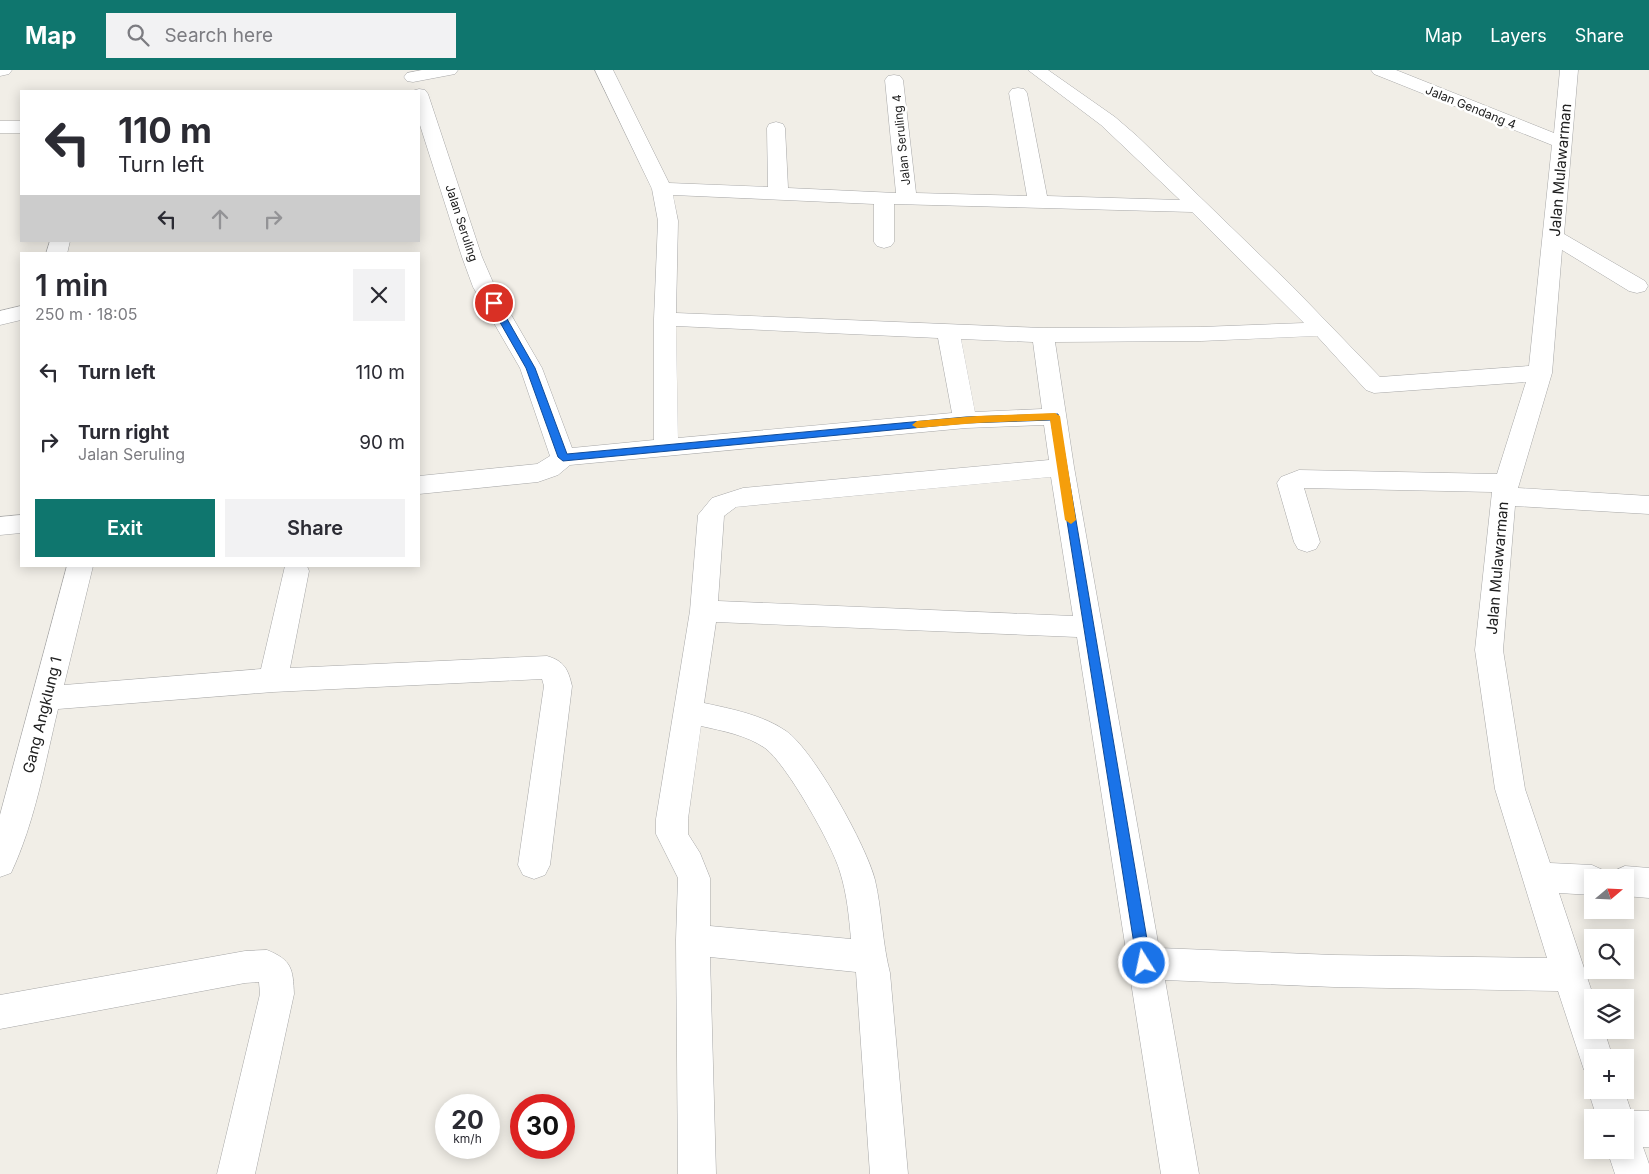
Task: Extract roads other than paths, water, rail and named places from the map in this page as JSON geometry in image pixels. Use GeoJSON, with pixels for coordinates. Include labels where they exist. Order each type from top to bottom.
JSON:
{"type":"FeatureCollection","features":[{"type":"Feature","properties":{"kind":"street"},"geometry":{"type":"LineString","coordinates":[[420,90],[449,70]]}},
{"type":"Feature","properties":{"kind":"street"},"geometry":{"type":"LineString","coordinates":[[604,70],[662,189],[668,222],[665,319],[666,449]]}},
{"type":"Feature","properties":{"kind":"street"},"geometry":{"type":"LineString","coordinates":[[1037,70],[1108,121],[1130,140],[1321,329],[1374,385],[1540,373]]}},
{"type":"Feature","properties":{"kind":"street","name":"Jalan Gendang 4"},"geometry":{"type":"LineString","coordinates":[[1380,70],[1563,144]]}},
{"type":"Feature","properties":{"kind":"street","name":"Jalan Mulawarman"},"geometry":{"type":"LineString","coordinates":[[1569,70],[1540,373],[1504,490],[1489,650],[1510,789],[1593,1049]]}},
{"type":"Feature","properties":{"kind":"street","name":"Jalan Seruling 4"},"geometry":{"type":"LineString","coordinates":[[894,80],[908,199]]}},
{"type":"Feature","properties":{"kind":"street"},"geometry":{"type":"LineString","coordinates":[[1018,93],[1038,203]]}},
{"type":"Feature","properties":{"kind":"street","name":"Jalan Seruling"},"geometry":{"type":"LineString","coordinates":[[420,101],[472,257],[484,287],[531,368],[563,457]]}},
{"type":"Feature","properties":{"kind":"street"},"geometry":{"type":"LineString","coordinates":[[0,127],[20,127]]}},
{"type":"Feature","properties":{"kind":"street"},"geometry":{"type":"LineString","coordinates":[[776,128],[778,194]]}},
{"type":"Feature","properties":{"kind":"street"},"geometry":{"type":"LineString","coordinates":[[662,189],[908,199],[1196,206]]}},
{"type":"Feature","properties":{"kind":"street"},"geometry":{"type":"LineString","coordinates":[[884,198],[884,242]]}},
{"type":"Feature","properties":{"kind":"street"},"geometry":{"type":"LineString","coordinates":[[1554,236],[1638,286]]}},
{"type":"Feature","properties":{"kind":"street"},"geometry":{"type":"LineString","coordinates":[[0,318],[20,314]]}},
{"type":"Feature","properties":{"kind":"street"},"geometry":{"type":"LineString","coordinates":[[665,319],[1043,335],[1201,334],[1321,329]]}},
{"type":"Feature","properties":{"kind":"street"},"geometry":{"type":"LineString","coordinates":[[948,331],[959,395],[966,420]]}},
{"type":"Feature","properties":{"kind":"street"},"geometry":{"type":"LineString","coordinates":[[1043,335],[1062,468],[1180,1174]]}},
{"type":"Feature","properties":{"kind":"street"},"geometry":{"type":"LineString","coordinates":[[420,485],[538,473],[558,465],[563,457],[966,420],[1055,416]]}},
{"type":"Feature","properties":{"kind":"street"},"geometry":{"type":"LineString","coordinates":[[697,1174],[693,940],[694,878],[689,863],[672,834],[672,819],[704,611],[711,515],[716,507],[725,500],[743,497],[1062,468]]}},
{"type":"Feature","properties":{"kind":"street"},"geometry":{"type":"LineString","coordinates":[[1307,542],[1290,484],[1299,479],[1504,490],[1649,505]]}},
{"type":"Feature","properties":{"kind":"street"},"geometry":{"type":"LineString","coordinates":[[0,526],[20,524]]}},
{"type":"Feature","properties":{"kind":"street","name":"Gang Angklung 1"},"geometry":{"type":"LineString","coordinates":[[0,863],[20,801],[80,567]]}},
{"type":"Feature","properties":{"kind":"street"},"geometry":{"type":"LineString","coordinates":[[273,680],[296,571]]}},
{"type":"Feature","properties":{"kind":"street"},"geometry":{"type":"LineString","coordinates":[[704,611],[1088,627]]}},
{"type":"Feature","properties":{"kind":"street"},"geometry":{"type":"LineString","coordinates":[[47,698],[273,680],[547,667],[555,673],[558,686],[534,865]]}},
{"type":"Feature","properties":{"kind":"street"},"geometry":{"type":"LineString","coordinates":[[688,711],[756,729],[779,742],[799,768],[838,831],[856,869],[873,973],[889,1174]]}},
{"type":"Feature","properties":{"kind":"street"},"geometry":{"type":"LineString","coordinates":[[1539,877],[1584,880]]}},
{"type":"Feature","properties":{"kind":"street"},"geometry":{"type":"LineString","coordinates":[[1634,882],[1649,883]]}},
{"type":"Feature","properties":{"kind":"street"},"geometry":{"type":"LineString","coordinates":[[693,940],[869,957]]}},
{"type":"Feature","properties":{"kind":"street"},"geometry":{"type":"LineString","coordinates":[[1144,963],[1334,971],[1570,975]]}},
{"type":"Feature","properties":{"kind":"street"},"geometry":{"type":"LineString","coordinates":[[0,1012],[245,968],[267,966],[276,974],[276,994],[236,1174]]}},
{"type":"Feature","properties":{"kind":"street"},"geometry":{"type":"LineString","coordinates":[[1634,1130],[1649,1129]]}},
{"type":"Feature","properties":{"kind":"street"},"geometry":{"type":"LineString","coordinates":[[1629,1159],[1634,1174]]}}]}
